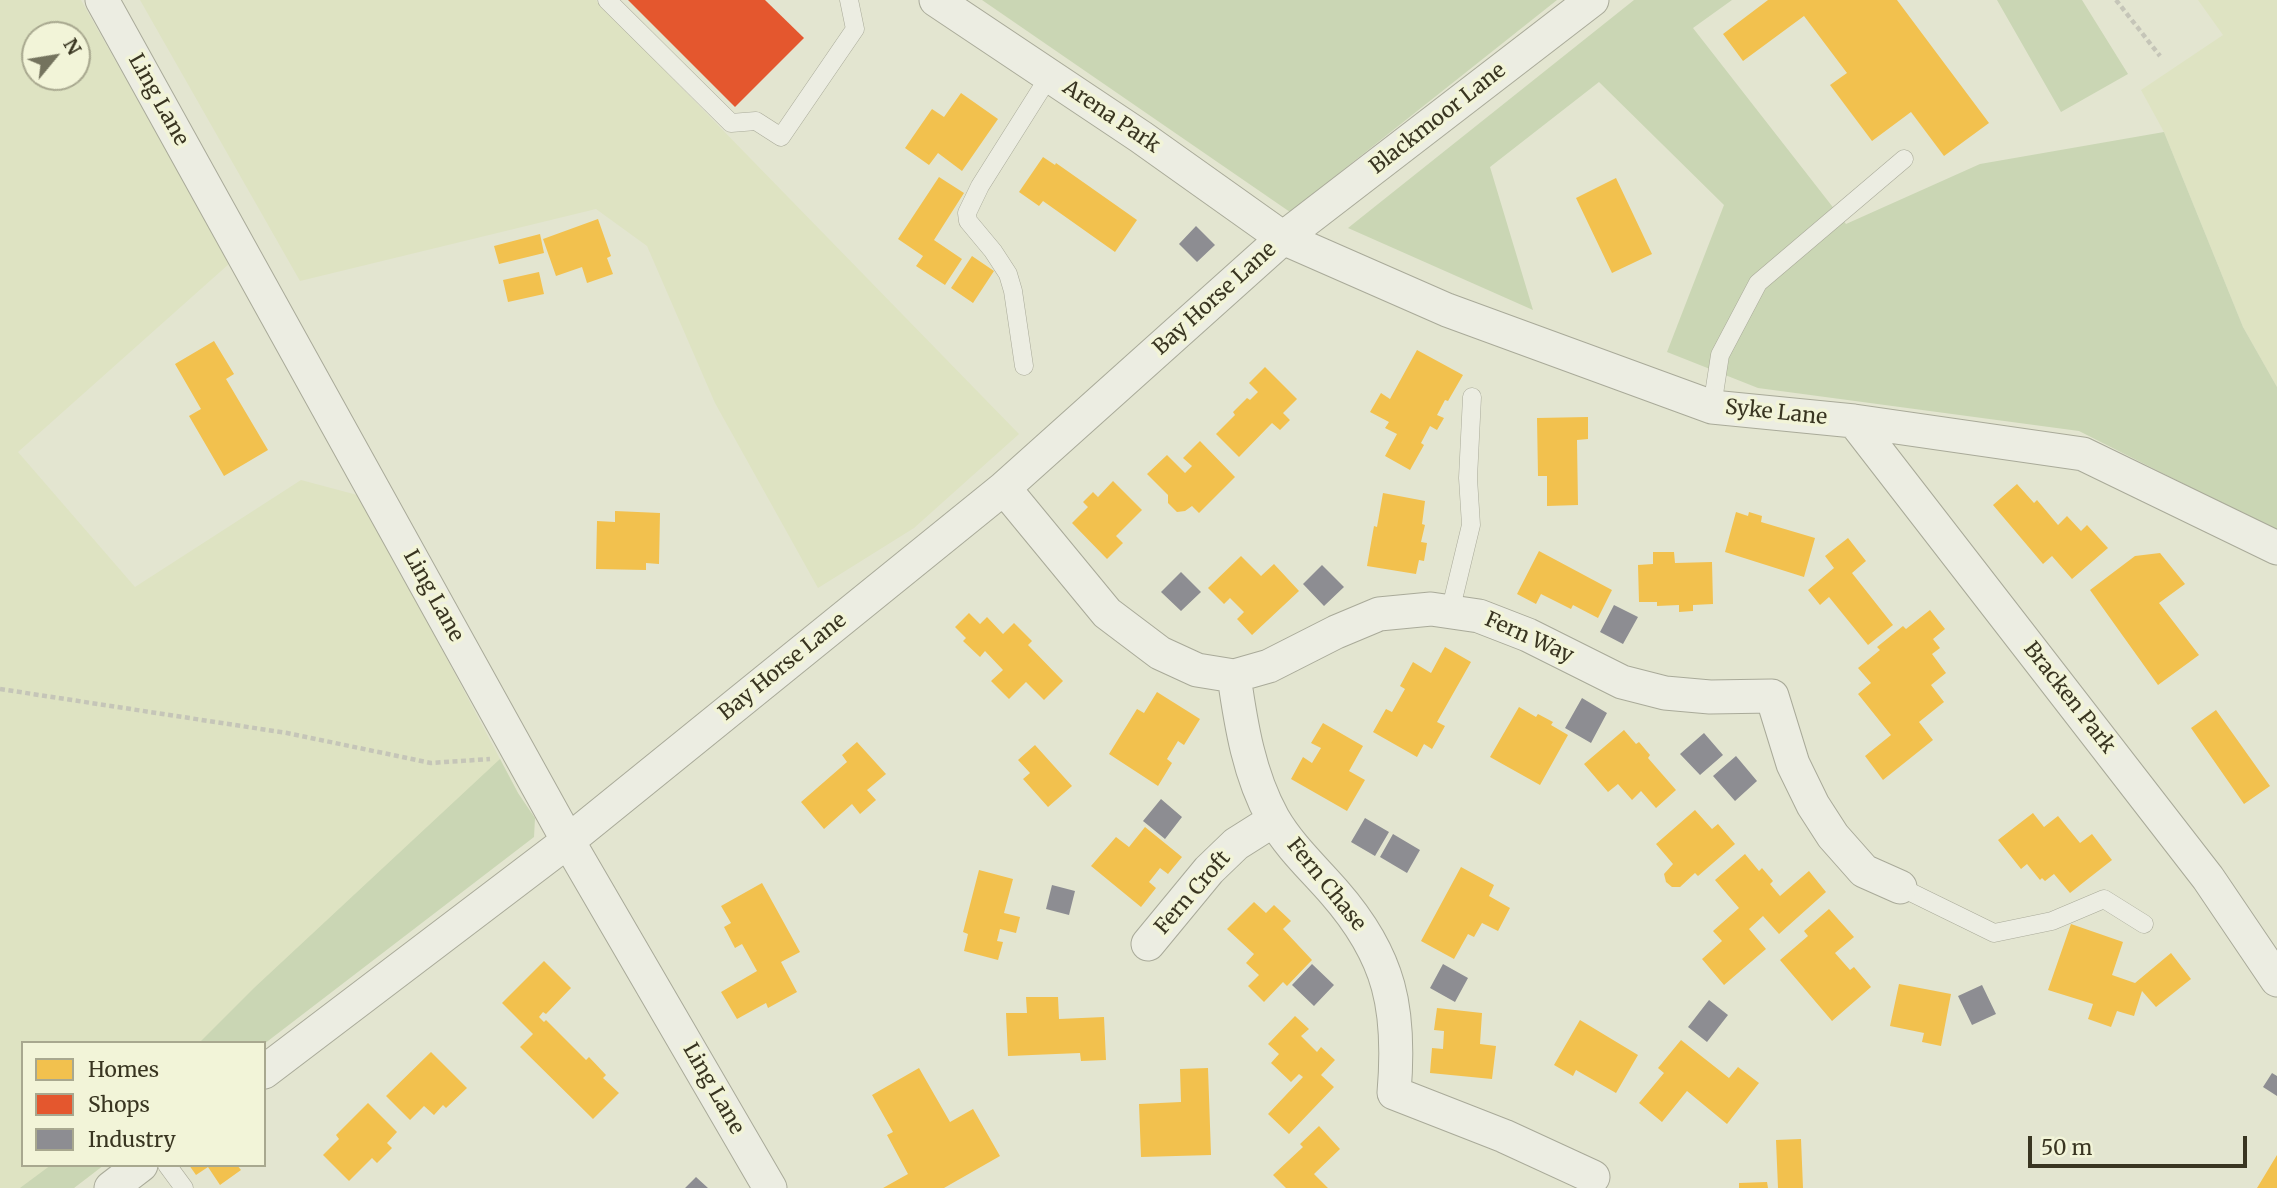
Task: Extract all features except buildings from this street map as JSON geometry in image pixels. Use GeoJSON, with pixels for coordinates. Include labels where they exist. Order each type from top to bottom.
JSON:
{"type":"FeatureCollection","features":[{"type":"Feature","properties":{"kind":"street","name":"Ling Lane"},"geometry":{"type":"LineString","coordinates":[[102,0],[568,841],[770,1188]]}},
{"type":"Feature","properties":{"kind":"street","name":"Arena Park"},"geometry":{"type":"LineString","coordinates":[[936,0],[1141,137],[1283,238]]}},
{"type":"Feature","properties":{"kind":"street","name":"Blackmoor Lane"},"geometry":{"type":"LineString","coordinates":[[1283,238],[1592,0]]}},
{"type":"Feature","properties":{"kind":"street","name":"Syke Lane"},"geometry":{"type":"LineString","coordinates":[[1283,238],[1447,310],[1712,407],[1854,421],[2083,454],[2277,548]]}},
{"type":"Feature","properties":{"kind":"street","name":"Bay Horse Lane"},"geometry":{"type":"LineString","coordinates":[[266,1070],[568,841],[1004,488],[1283,238]]}},
{"type":"Feature","properties":{"kind":"street","name":"Bracken Park"},"geometry":{"type":"LineString","coordinates":[[1854,421],[2208,878],[2277,980]]}},
{"type":"Feature","properties":{"kind":"street","name":"Fern Way"},"geometry":{"type":"LineString","coordinates":[[1004,488],[1107,613],[1160,653],[1197,670],[1234,676],[1269,666],[1336,632],[1379,614],[1431,609],[1479,616],[1528,635],[1622,682],[1665,692],[1710,697],[1772,696],[1793,764],[1813,805],[1833,836],[1864,871],[1900,887]]}},
{"type":"Feature","properties":{"kind":"street","name":"Fern Chase"},"geometry":{"type":"LineString","coordinates":[[1234,676],[1243,735],[1256,779],[1274,820],[1297,851],[1364,928],[1382,965],[1394,1010],[1397,1051],[1394,1093],[1504,1136],[1593,1177]]}},
{"type":"Feature","properties":{"kind":"street","name":"Fern Croft"},"geometry":{"type":"LineString","coordinates":[[1148,944],[1209,870],[1236,844],[1274,820]]}},
{"type":"Feature","properties":{"kind":"street"},"geometry":{"type":"LineString","coordinates":[[111,1188],[138,1167]]}},
{"type":"Feature","properties":{"kind":"lane"},"geometry":{"type":"LineString","coordinates":[[607,0],[731,123],[756,121],[781,137],[855,29],[849,0]]}},
{"type":"Feature","properties":{"kind":"lane"},"geometry":{"type":"LineString","coordinates":[[1024,366],[1008,274],[968,221],[967,213],[1049,75]]}},
{"type":"Feature","properties":{"kind":"lane"},"geometry":{"type":"LineString","coordinates":[[1712,407],[1720,355],[1758,283],[1904,159]]}},
{"type":"Feature","properties":{"kind":"lane"},"geometry":{"type":"LineString","coordinates":[[1450,612],[1469,543],[1471,525],[1468,478],[1472,397]]}},
{"type":"Feature","properties":{"kind":"lane"},"geometry":{"type":"LineString","coordinates":[[1900,887],[1994,933],[2052,921],[2104,899],[2144,924]]}},
{"type":"Feature","properties":{"kind":"lane"},"geometry":{"type":"LineString","coordinates":[[168,1167],[184,1188]]}},
{"type":"Feature","properties":{"kind":"path"},"geometry":{"type":"LineString","coordinates":[[2116,0],[2160,56]]}},
{"type":"Feature","properties":{"kind":"path"},"geometry":{"type":"LineString","coordinates":[[0,689],[287,733],[431,763],[522,757]]}},
{"type":"Feature","properties":{"kind":"green space"},"geometry":{"type":"Polygon","coordinates":[[[0,0],[81,0],[230,263],[18,452],[135,587],[301,480],[361,496],[518,793],[250,1041],[21,1041],[21,1167],[101,1167],[74,1188],[0,1188],[0,0]]]}},
{"type":"Feature","properties":{"kind":"green space"},"geometry":{"type":"Polygon","coordinates":[[[140,0],[596,0],[1019,434],[914,528],[818,588],[715,403],[647,246],[596,209],[300,281],[140,0]]]}},
{"type":"Feature","properties":{"kind":"green space"},"geometry":{"type":"Polygon","coordinates":[[[982,0],[1557,0],[1290,212],[982,0]]]}},
{"type":"Feature","properties":{"kind":"green space"},"geometry":{"type":"Polygon","coordinates":[[[1634,0],[1732,0],[1693,28],[1846,224],[1980,164],[2164,132],[2243,327],[2277,387],[2277,531],[2079,431],[1758,388],[1667,352],[1724,205],[1599,82],[1490,167],[1533,310],[1348,228],[1634,0]]]}},
{"type":"Feature","properties":{"kind":"green space"},"geometry":{"type":"Polygon","coordinates":[[[1997,0],[2082,0],[2128,74],[2061,112],[1997,0]]]}},
{"type":"Feature","properties":{"kind":"green space"},"geometry":{"type":"Polygon","coordinates":[[[2198,0],[2277,0],[2277,387],[2243,327],[2164,132],[2141,90],[2223,35],[2198,0]]]}},
{"type":"Feature","properties":{"kind":"green space"},"geometry":{"type":"Polygon","coordinates":[[[500,759],[535,818],[534,837],[266,1042],[201,1041],[254,988],[500,759]]]}},
{"type":"Feature","properties":{"kind":"green space"},"geometry":{"type":"Polygon","coordinates":[[[48,1167],[101,1167],[74,1188],[20,1188],[48,1167]]]}}]}
